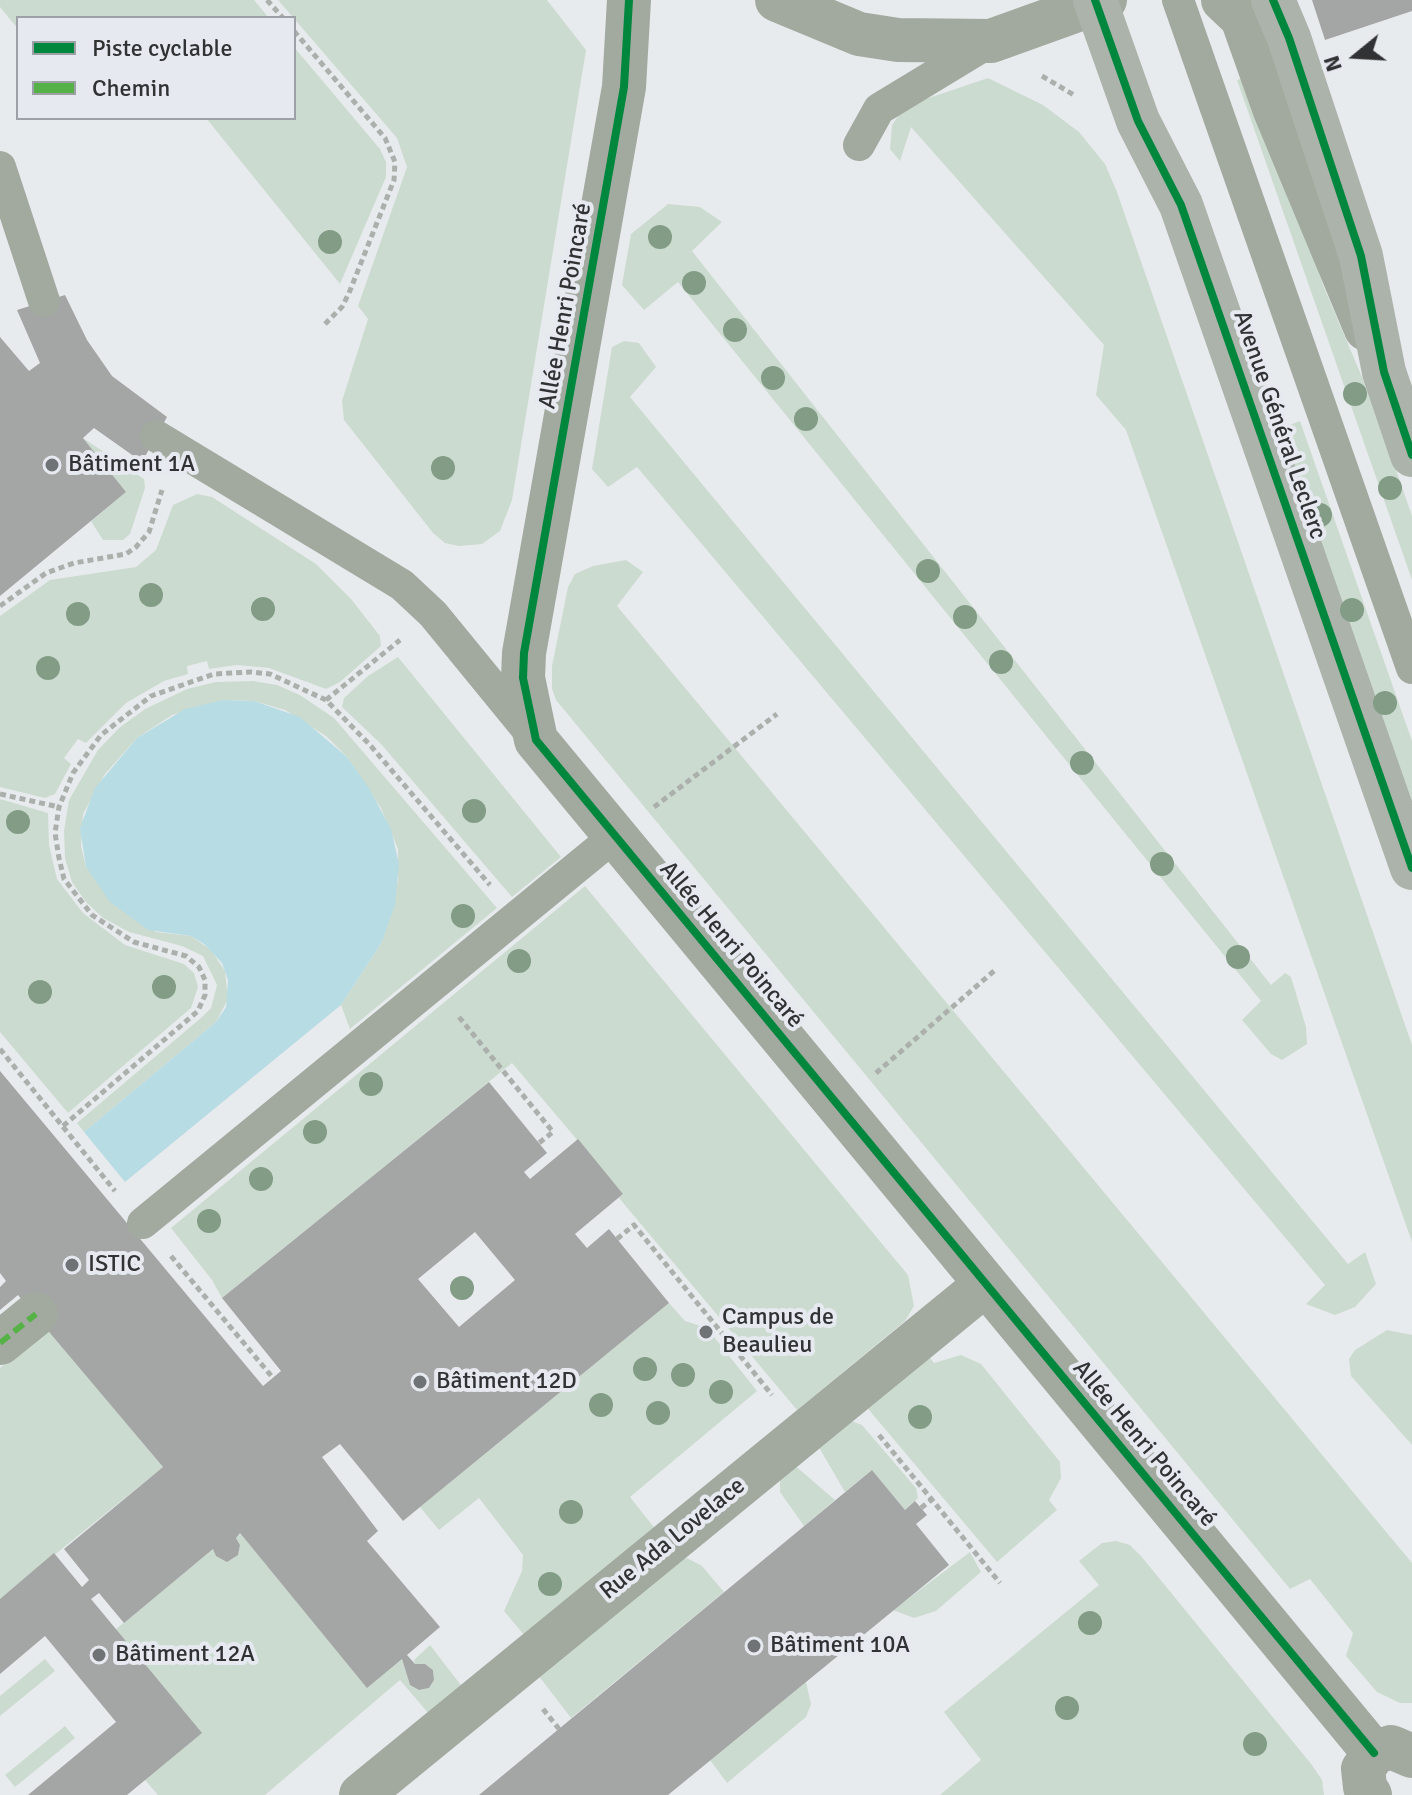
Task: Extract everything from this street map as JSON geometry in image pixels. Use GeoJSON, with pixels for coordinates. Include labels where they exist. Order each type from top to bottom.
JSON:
{"type":"FeatureCollection","features":[{"type":"Feature","properties":{"kind":"main road"},"geometry":{"type":"LineString","coordinates":[[1273,0],[1289,38],[1361,256],[1384,372],[1412,455]]}},
{"type":"Feature","properties":{"kind":"main road","name":"Avenue Général Leclerc"},"geometry":{"type":"LineString","coordinates":[[1099,1],[1138,121],[1181,205],[1412,868]]}},
{"type":"Feature","properties":{"kind":"street","name":"Allée Henri Poincaré"},"geometry":{"type":"LineString","coordinates":[[629,0],[624,87],[524,653],[523,678],[536,740],[1385,1768]]}},
{"type":"Feature","properties":{"kind":"street"},"geometry":{"type":"LineString","coordinates":[[777,0],[859,34],[898,40],[991,41],[1099,1]]}},
{"type":"Feature","properties":{"kind":"street"},"geometry":{"type":"LineString","coordinates":[[1223,0],[1242,18],[1291,151],[1384,372]]}},
{"type":"Feature","properties":{"kind":"street","name":"Rue Ada Lovelace"},"geometry":{"type":"LineString","coordinates":[[361,1795],[986,1284]]}},
{"type":"Feature","properties":{"kind":"street"},"geometry":{"type":"LineString","coordinates":[[0,1343],[36,1314]]}},
{"type":"Feature","properties":{"kind":"lane","name":"Avenue Général Leclerc"},"geometry":{"type":"LineString","coordinates":[[1178,0],[1412,668]]}},
{"type":"Feature","properties":{"kind":"lane"},"geometry":{"type":"LineString","coordinates":[[859,145],[879,109],[991,41]]}},
{"type":"Feature","properties":{"kind":"lane"},"geometry":{"type":"LineString","coordinates":[[0,167],[44,301]]}},
{"type":"Feature","properties":{"kind":"lane","name":"Allée Henri Poincaré"},"geometry":{"type":"LineString","coordinates":[[166,442],[402,585],[433,614],[536,740]]}},
{"type":"Feature","properties":{"kind":"lane"},"geometry":{"type":"LineString","coordinates":[[143,1223],[615,836]]}},
{"type":"Feature","properties":{"kind":"path"},"geometry":{"type":"LineString","coordinates":[[267,0],[281,16]]}},
{"type":"Feature","properties":{"kind":"path"},"geometry":{"type":"LineString","coordinates":[[296,33],[385,138],[395,162],[394,180],[349,293],[342,307],[325,324]]}},
{"type":"Feature","properties":{"kind":"path"},"geometry":{"type":"LineString","coordinates":[[1034,71],[1086,102]]}},
{"type":"Feature","properties":{"kind":"path"},"geometry":{"type":"LineString","coordinates":[[0,606],[46,573],[74,563],[126,554],[136,547],[149,532],[166,442]]}},
{"type":"Feature","properties":{"kind":"path"},"geometry":{"type":"LineString","coordinates":[[326,700],[433,614]]}},
{"type":"Feature","properties":{"kind":"path"},"geometry":{"type":"LineString","coordinates":[[63,1126],[198,1011],[205,995],[205,980],[199,967],[186,956],[134,942],[92,915],[76,898],[64,879],[55,833],[59,807],[73,773],[101,735],[131,708],[171,687],[214,674],[270,674],[326,700],[370,745],[517,917]]}},
{"type":"Feature","properties":{"kind":"path"},"geometry":{"type":"LineString","coordinates":[[615,836],[777,714]]}},
{"type":"Feature","properties":{"kind":"path"},"geometry":{"type":"LineString","coordinates":[[0,794],[59,807]]}},
{"type":"Feature","properties":{"kind":"path"},"geometry":{"type":"LineString","coordinates":[[838,1105],[994,971]]}},
{"type":"Feature","properties":{"kind":"path"},"geometry":{"type":"LineString","coordinates":[[433,986],[553,1132],[539,1143]]}},
{"type":"Feature","properties":{"kind":"path"},"geometry":{"type":"LineString","coordinates":[[0,1049],[115,1190]]}},
{"type":"Feature","properties":{"kind":"path"},"geometry":{"type":"LineString","coordinates":[[617,1239],[634,1225],[764,1385]]}},
{"type":"Feature","properties":{"kind":"path"},"geometry":{"type":"LineString","coordinates":[[202,1292],[273,1378]]}},
{"type":"Feature","properties":{"kind":"path"},"geometry":{"type":"LineString","coordinates":[[847,1397],[1000,1583]]}},
{"type":"Feature","properties":{"kind":"path"},"geometry":{"type":"LineString","coordinates":[[921,1508],[931,1500]]}},
{"type":"Feature","properties":{"kind":"green space"},"geometry":{"type":"Polygon","coordinates":[[[0,0],[254,0],[267,16],[16,16],[16,27],[0,7],[0,0]]]}},
{"type":"Feature","properties":{"kind":"green space"},"geometry":{"type":"Polygon","coordinates":[[[278,0],[547,0],[586,50],[512,500],[500,531],[482,544],[459,546],[445,543],[433,533],[344,420],[342,401],[368,319],[358,306],[407,167],[397,138],[296,21],[296,16],[292,16],[278,0]]]}},
{"type":"Feature","properties":{"kind":"green space"},"geometry":{"type":"Polygon","coordinates":[[[296,49],[380,149],[386,162],[386,177],[340,284],[208,120],[296,120],[296,49]]]}},
{"type":"Feature","properties":{"kind":"green space"},"geometry":{"type":"Polygon","coordinates":[[[1252,75],[1323,285],[1373,403],[1412,516],[1412,580],[1237,80],[1252,75]]]}},
{"type":"Feature","properties":{"kind":"green space"},"geometry":{"type":"Polygon","coordinates":[[[988,78],[1043,105],[1079,132],[1105,164],[1117,192],[1412,1045],[1412,1242],[1126,430],[1096,395],[1104,345],[911,127],[900,161],[890,149],[892,125],[905,106],[988,78]]]}},
{"type":"Feature","properties":{"kind":"green space"},"geometry":{"type":"Polygon","coordinates":[[[668,204],[700,207],[722,222],[692,251],[1271,985],[1285,973],[1291,977],[1306,1027],[1307,1044],[1282,1060],[1271,1054],[1242,1020],[1261,1001],[678,282],[644,310],[622,285],[631,234],[668,204]]]}},
{"type":"Feature","properties":{"kind":"green space"},"geometry":{"type":"Polygon","coordinates":[[[624,341],[639,343],[656,367],[630,397],[1348,1264],[1365,1252],[1376,1284],[1355,1307],[1335,1315],[1306,1304],[1325,1285],[637,467],[608,487],[592,469],[612,347],[624,341]]]}},
{"type":"Feature","properties":{"kind":"green space"},"geometry":{"type":"Polygon","coordinates":[[[1300,421],[1412,741],[1412,820],[1276,430],[1300,421]]]}},
{"type":"Feature","properties":{"kind":"green space"},"geometry":{"type":"Polygon","coordinates":[[[83,438],[144,479],[145,488],[130,534],[123,540],[103,540],[91,521],[126,492],[83,438]]]}},
{"type":"Feature","properties":{"kind":"green space"},"geometry":{"type":"Polygon","coordinates":[[[197,494],[212,497],[316,564],[351,599],[380,636],[381,646],[340,682],[326,689],[269,668],[237,665],[209,669],[207,661],[187,666],[188,674],[164,681],[126,703],[86,743],[78,739],[64,758],[71,764],[55,794],[45,798],[0,787],[0,616],[50,580],[136,567],[156,550],[173,505],[197,494]]]}},
{"type":"Feature","properties":{"kind":"green space"},"geometry":{"type":"Polygon","coordinates":[[[626,560],[643,572],[617,606],[1412,1563],[1412,1703],[1400,1703],[1377,1692],[1346,1656],[1353,1633],[1310,1579],[1290,1589],[556,700],[552,689],[552,666],[568,587],[575,574],[593,566],[626,560]]]}},
{"type":"Feature","properties":{"kind":"green space"},"geometry":{"type":"Polygon","coordinates":[[[398,657],[561,857],[512,897],[381,744],[342,707],[344,698],[368,676],[398,657]]]}},
{"type":"Feature","properties":{"kind":"green space"},"geometry":{"type":"Polygon","coordinates":[[[253,681],[277,685],[300,695],[334,718],[497,908],[350,1029],[341,1005],[382,942],[398,880],[398,849],[381,808],[347,757],[326,736],[285,710],[254,701],[223,700],[172,715],[137,738],[105,774],[83,814],[81,846],[86,867],[156,932],[191,936],[211,950],[225,971],[228,999],[216,1022],[84,1132],[77,1123],[202,1017],[211,1008],[217,985],[203,956],[182,946],[129,932],[103,918],[86,902],[72,882],[65,858],[64,831],[69,800],[98,750],[119,728],[145,709],[187,689],[216,682],[253,681]]]}},
{"type":"Feature","properties":{"kind":"green space"},"geometry":{"type":"Polygon","coordinates":[[[0,799],[48,813],[49,845],[57,879],[83,913],[125,945],[184,964],[194,973],[198,987],[191,1008],[68,1113],[0,1032],[0,799]]]}},
{"type":"Feature","properties":{"kind":"green space"},"geometry":{"type":"Polygon","coordinates":[[[585,886],[908,1275],[914,1306],[905,1321],[797,1410],[619,1198],[623,1194],[512,1063],[222,1298],[212,1280],[171,1228],[585,886]]]}},
{"type":"Feature","properties":{"kind":"green space"},"geometry":{"type":"Polygon","coordinates":[[[669,1303],[685,1321],[707,1328],[757,1391],[630,1497],[660,1535],[529,1641],[504,1611],[522,1571],[523,1555],[479,1498],[439,1530],[420,1507],[669,1303]]]}},
{"type":"Feature","properties":{"kind":"green space"},"geometry":{"type":"Polygon","coordinates":[[[47,1328],[163,1467],[0,1599],[0,1368],[47,1328]]]}},
{"type":"Feature","properties":{"kind":"green space"},"geometry":{"type":"Polygon","coordinates":[[[1387,1330],[1412,1335],[1412,1445],[1351,1376],[1349,1359],[1355,1350],[1387,1330]]]}},
{"type":"Feature","properties":{"kind":"green space"},"geometry":{"type":"Polygon","coordinates":[[[927,1353],[934,1363],[961,1355],[981,1364],[1060,1462],[1061,1478],[1049,1500],[1057,1510],[997,1562],[864,1404],[927,1353]]]}},
{"type":"Feature","properties":{"kind":"green space"},"geometry":{"type":"Polygon","coordinates":[[[849,1420],[862,1425],[916,1488],[918,1498],[905,1510],[872,1470],[845,1492],[817,1444],[849,1420]]]}},
{"type":"Feature","properties":{"kind":"green space"},"geometry":{"type":"Polygon","coordinates":[[[792,1463],[835,1500],[804,1526],[780,1492],[780,1476],[792,1463]]]}},
{"type":"Feature","properties":{"kind":"green space"},"geometry":{"type":"Polygon","coordinates":[[[240,1533],[367,1687],[402,1659],[410,1685],[419,1690],[429,1688],[434,1680],[433,1670],[425,1664],[415,1664],[414,1660],[430,1645],[467,1693],[435,1721],[400,1680],[265,1795],[158,1795],[145,1780],[116,1629],[213,1549],[238,1555],[240,1545],[236,1538],[240,1533]]]}},
{"type":"Feature","properties":{"kind":"green space"},"geometry":{"type":"Polygon","coordinates":[[[1116,1541],[1130,1545],[1141,1556],[1312,1765],[1322,1780],[1324,1795],[940,1795],[981,1760],[944,1712],[1099,1585],[1079,1561],[1102,1543],[1116,1541]]]}},
{"type":"Feature","properties":{"kind":"green space"},"geometry":{"type":"Polygon","coordinates":[[[970,1552],[981,1572],[936,1611],[914,1618],[893,1610],[970,1552]]]}},
{"type":"Feature","properties":{"kind":"green space"},"geometry":{"type":"Polygon","coordinates":[[[687,1558],[702,1566],[724,1592],[571,1718],[538,1675],[677,1560],[687,1558]]]}},
{"type":"Feature","properties":{"kind":"green space"},"geometry":{"type":"Polygon","coordinates":[[[45,1659],[55,1671],[0,1716],[0,1696],[45,1659]]]}},
{"type":"Feature","properties":{"kind":"green space"},"geometry":{"type":"Polygon","coordinates":[[[806,1682],[811,1704],[806,1717],[727,1783],[710,1760],[806,1682]]]}},
{"type":"Feature","properties":{"kind":"green space"},"geometry":{"type":"Polygon","coordinates":[[[65,1726],[75,1738],[15,1787],[5,1775],[65,1726]]]}},
{"type":"Feature","properties":{"kind":"water"},"geometry":{"type":"Polygon","coordinates":[[[223,700],[254,701],[300,717],[347,757],[369,788],[391,829],[399,864],[395,905],[382,942],[341,1005],[125,1182],[84,1132],[216,1022],[226,1007],[228,980],[222,963],[204,944],[191,936],[148,930],[110,902],[86,867],[80,828],[95,788],[137,738],[185,709],[223,700]]]}},
{"type":"Feature","properties":{"kind":"building"},"geometry":{"type":"Polygon","coordinates":[[[1312,0],[1412,0],[1412,11],[1325,40],[1312,0]]]}},
{"type":"Feature","properties":{"kind":"building","name":"Bâtiment 1A"},"geometry":{"type":"Polygon","coordinates":[[[65,295],[87,340],[112,376],[167,417],[142,462],[94,428],[83,438],[126,492],[0,596],[0,337],[29,371],[40,363],[17,310],[65,295]]]}},
{"type":"Feature","properties":{"kind":"building","name":"Bâtiment 12D"},"geometry":{"type":"Polygon","coordinates":[[[0,1071],[263,1386],[281,1371],[222,1298],[489,1082],[547,1153],[524,1172],[530,1179],[578,1139],[623,1194],[575,1234],[587,1248],[609,1229],[669,1303],[403,1521],[340,1444],[322,1457],[378,1531],[367,1541],[440,1627],[407,1655],[415,1664],[425,1664],[433,1670],[434,1680],[429,1688],[419,1690],[410,1685],[402,1659],[367,1688],[240,1533],[236,1538],[240,1545],[238,1555],[227,1562],[216,1556],[213,1549],[124,1623],[99,1593],[91,1599],[202,1733],[127,1795],[28,1795],[116,1722],[45,1636],[0,1674],[0,1599],[54,1553],[82,1587],[89,1580],[64,1549],[163,1467],[18,1295],[0,1310],[0,1287],[6,1281],[0,1273],[0,1071]],[[475,1232],[418,1279],[459,1327],[515,1280],[475,1232]]]}},
{"type":"Feature","properties":{"kind":"building","name":"Bâtiment 10A"},"geometry":{"type":"Polygon","coordinates":[[[872,1470],[905,1510],[915,1501],[927,1515],[916,1524],[949,1565],[668,1795],[479,1795],[872,1470]]]}},
{"type":"Feature","properties":{"kind":"marked path"},"geometry":{"type":"LineString","coordinates":[[0,1343],[36,1314]]}},
{"type":"Feature","properties":{"kind":"cycle path"},"geometry":{"type":"LineString","coordinates":[[629,0],[624,87],[524,653],[523,678],[536,740],[1374,1753]]}},
{"type":"Feature","properties":{"kind":"cycle path"},"geometry":{"type":"LineString","coordinates":[[1095,0],[1138,121],[1181,205],[1412,868]]}},
{"type":"Feature","properties":{"kind":"cycle path"},"geometry":{"type":"LineString","coordinates":[[1273,0],[1289,38],[1361,256],[1384,372],[1412,455]]}},
{"type":"Feature","properties":{"kind":"place","name":"Bâtiment 1A"},"geometry":{"type":"Point","coordinates":[52,465]}},
{"type":"Feature","properties":{"kind":"place","name":"ISTIC"},"geometry":{"type":"Point","coordinates":[72,1265]}},
{"type":"Feature","properties":{"kind":"place","name":"Campus de Beaulieu"},"geometry":{"type":"Point","coordinates":[706,1332]}},
{"type":"Feature","properties":{"kind":"place","name":"Bâtiment 12D"},"geometry":{"type":"Point","coordinates":[420,1382]}},
{"type":"Feature","properties":{"kind":"place","name":"Bâtiment 10A"},"geometry":{"type":"Point","coordinates":[754,1646]}},
{"type":"Feature","properties":{"kind":"place","name":"Bâtiment 12A"},"geometry":{"type":"Point","coordinates":[99,1655]}}]}
